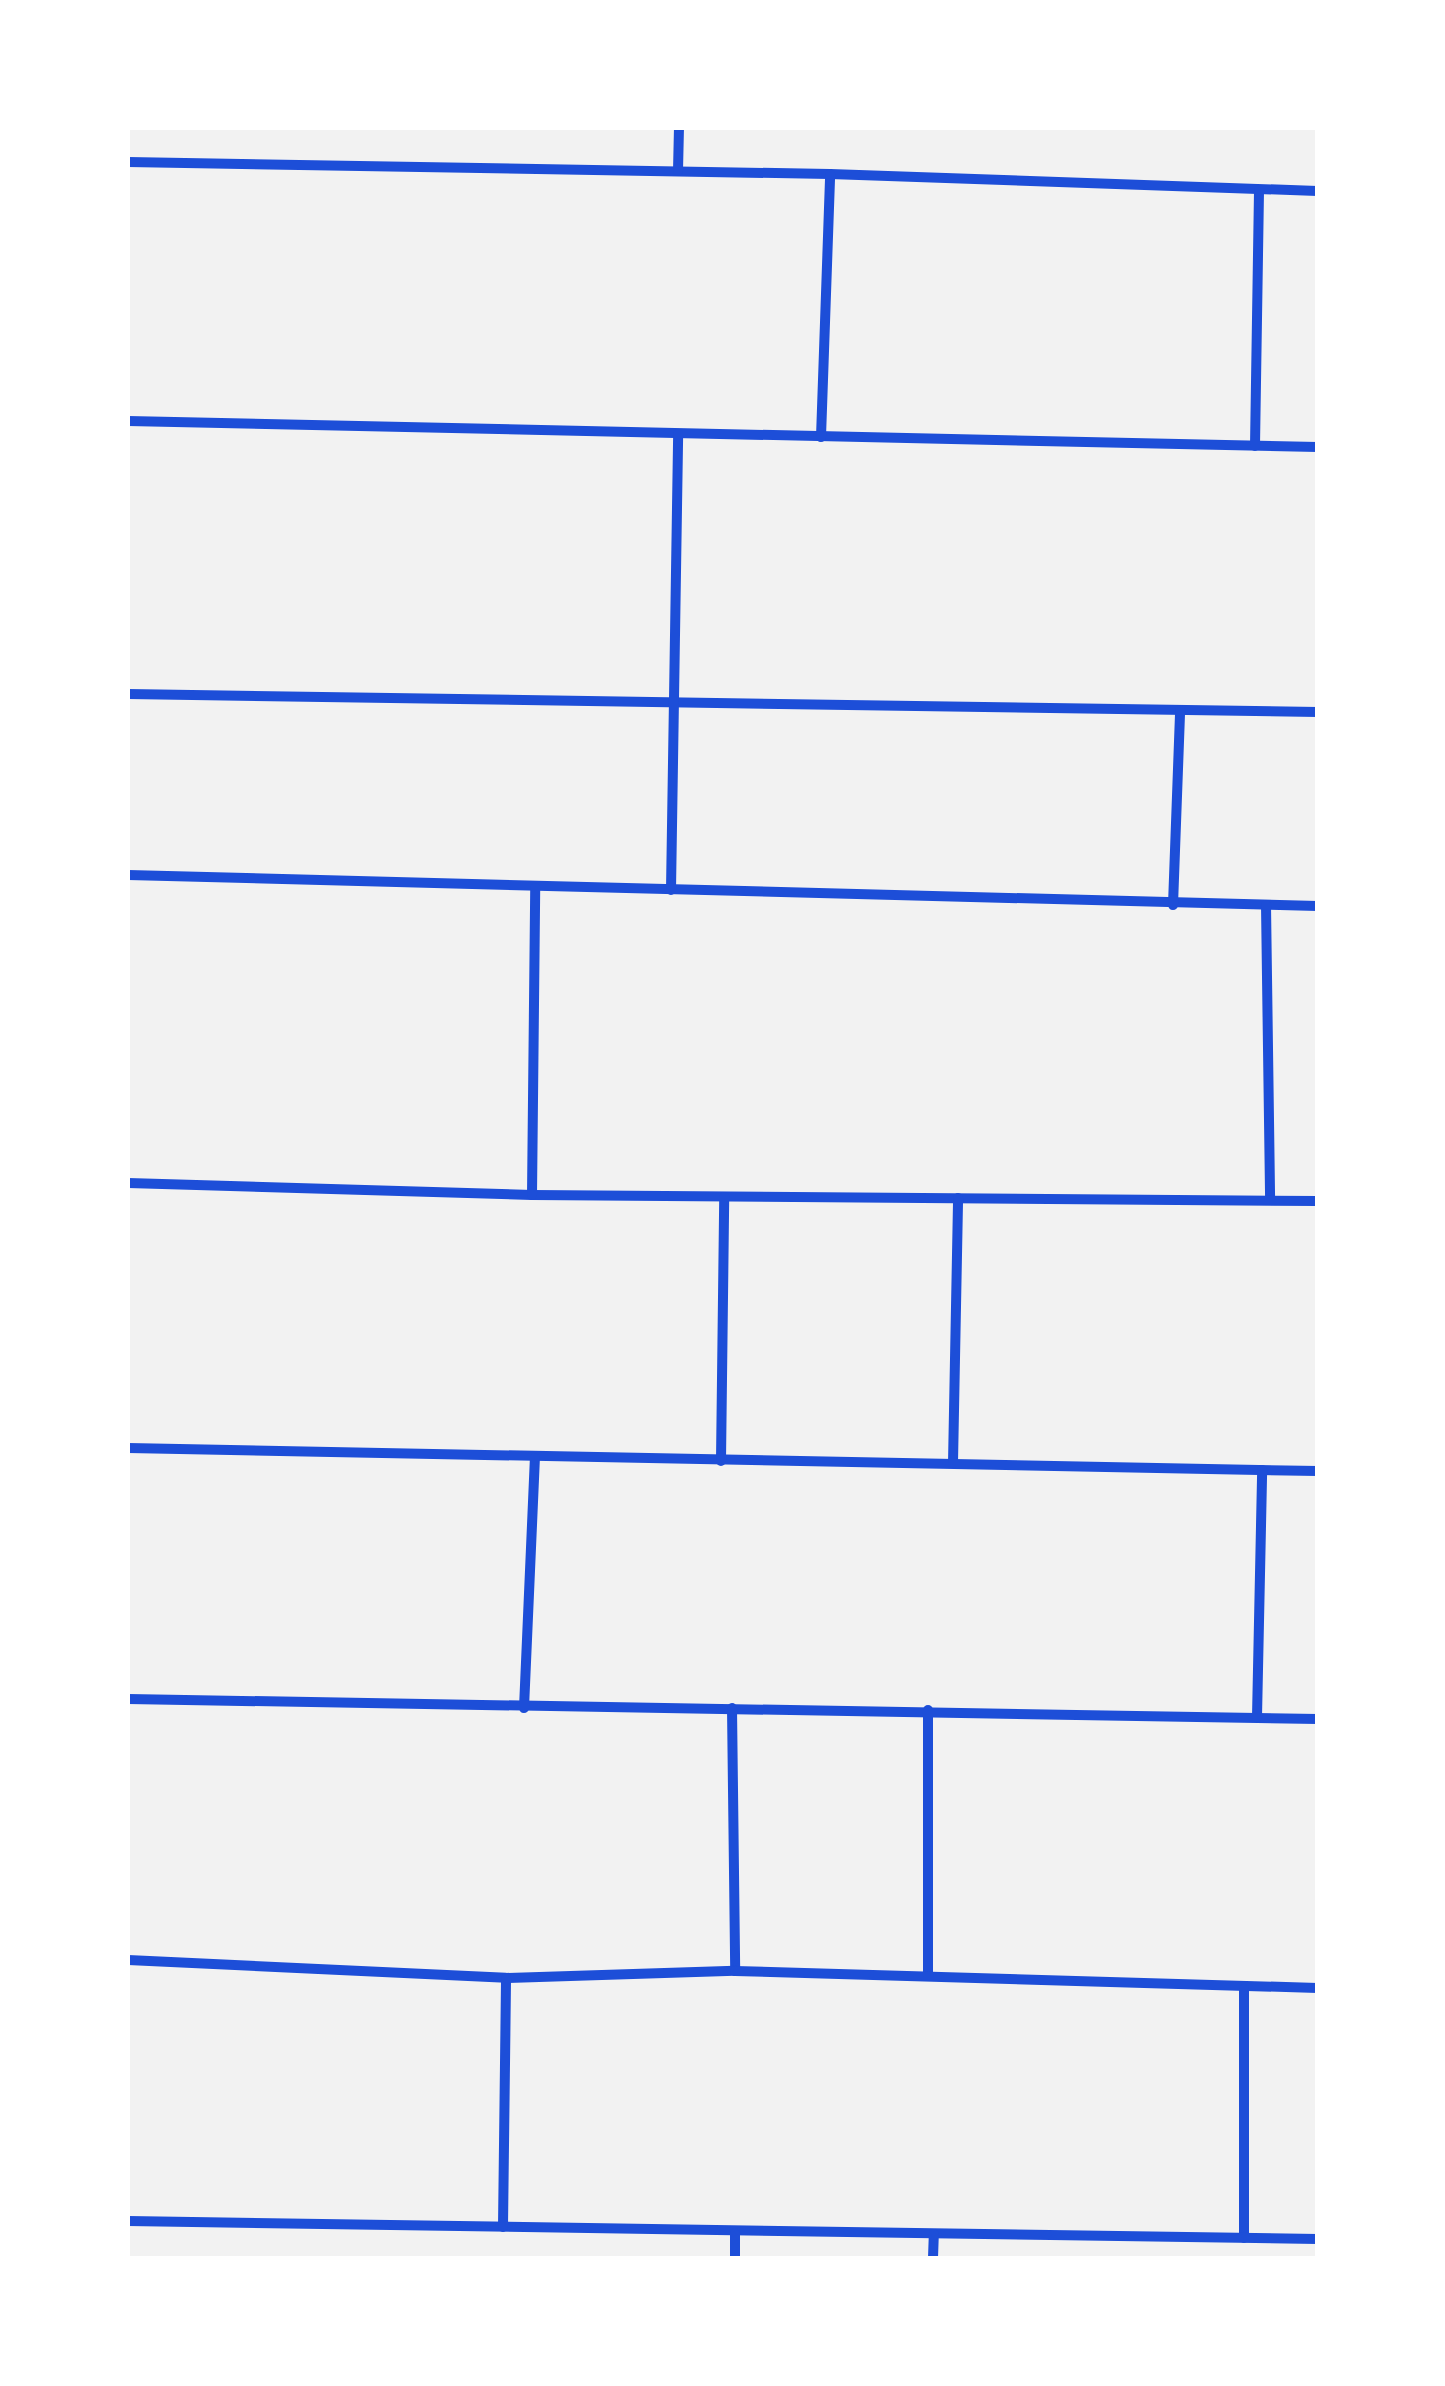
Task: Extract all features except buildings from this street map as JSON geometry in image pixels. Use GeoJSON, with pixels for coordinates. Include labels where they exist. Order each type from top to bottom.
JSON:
{"type":"FeatureCollection","features":[{"type":"Feature","properties":{"kind":"street"},"geometry":{"type":"LineString","coordinates":[[678,171],[679,128]]}},
{"type":"Feature","properties":{"kind":"street"},"geometry":{"type":"LineString","coordinates":[[128,162],[830,174],[1318,191]]}},
{"type":"Feature","properties":{"kind":"street"},"geometry":{"type":"LineString","coordinates":[[821,437],[830,174]]}},
{"type":"Feature","properties":{"kind":"street"},"geometry":{"type":"LineString","coordinates":[[1255,446],[1258,190]]}},
{"type":"Feature","properties":{"kind":"street"},"geometry":{"type":"LineString","coordinates":[[128,421],[1318,447]]}},
{"type":"Feature","properties":{"kind":"street"},"geometry":{"type":"LineString","coordinates":[[671,890],[678,434]]}},
{"type":"Feature","properties":{"kind":"street"},"geometry":{"type":"LineString","coordinates":[[128,694],[1318,712]]}},
{"type":"Feature","properties":{"kind":"street"},"geometry":{"type":"LineString","coordinates":[[1173,906],[1180,710]]}},
{"type":"Feature","properties":{"kind":"street"},"geometry":{"type":"LineString","coordinates":[[128,875],[1173,906],[1318,906]]}},
{"type":"Feature","properties":{"kind":"street"},"geometry":{"type":"LineString","coordinates":[[532,1195],[535,888]]}},
{"type":"Feature","properties":{"kind":"street"},"geometry":{"type":"LineString","coordinates":[[1266,905],[1270,1200]]}},
{"type":"Feature","properties":{"kind":"street"},"geometry":{"type":"LineString","coordinates":[[128,1183],[532,1195],[1318,1200]]}},
{"type":"Feature","properties":{"kind":"street"},"geometry":{"type":"LineString","coordinates":[[721,1461],[724,1197]]}},
{"type":"Feature","properties":{"kind":"street"},"geometry":{"type":"LineString","coordinates":[[953,1463],[958,1198]]}},
{"type":"Feature","properties":{"kind":"street"},"geometry":{"type":"LineString","coordinates":[[128,1448],[1318,1470]]}},
{"type":"Feature","properties":{"kind":"street"},"geometry":{"type":"LineString","coordinates":[[524,1708],[535,1458]]}},
{"type":"Feature","properties":{"kind":"street"},"geometry":{"type":"LineString","coordinates":[[1257,1717],[1262,1470]]}},
{"type":"Feature","properties":{"kind":"street"},"geometry":{"type":"LineString","coordinates":[[128,1699],[1318,1719]]}},
{"type":"Feature","properties":{"kind":"street"},"geometry":{"type":"LineString","coordinates":[[732,1708],[736,1970]]}},
{"type":"Feature","properties":{"kind":"street"},"geometry":{"type":"LineString","coordinates":[[928,1710],[928,1973]]}},
{"type":"Feature","properties":{"kind":"street"},"geometry":{"type":"LineString","coordinates":[[128,1960],[506,1978],[736,1970],[928,1973],[1244,1989],[1318,1988]]}},
{"type":"Feature","properties":{"kind":"street"},"geometry":{"type":"LineString","coordinates":[[503,2227],[506,1978]]}},
{"type":"Feature","properties":{"kind":"street"},"geometry":{"type":"LineString","coordinates":[[1244,1989],[1244,2238]]}},
{"type":"Feature","properties":{"kind":"street"},"geometry":{"type":"LineString","coordinates":[[128,2222],[1318,2239]]}},
{"type":"Feature","properties":{"kind":"street"},"geometry":{"type":"LineString","coordinates":[[735,2258],[736,2233]]}},
{"type":"Feature","properties":{"kind":"street"},"geometry":{"type":"LineString","coordinates":[[933,2258],[934,2234]]}}]}
